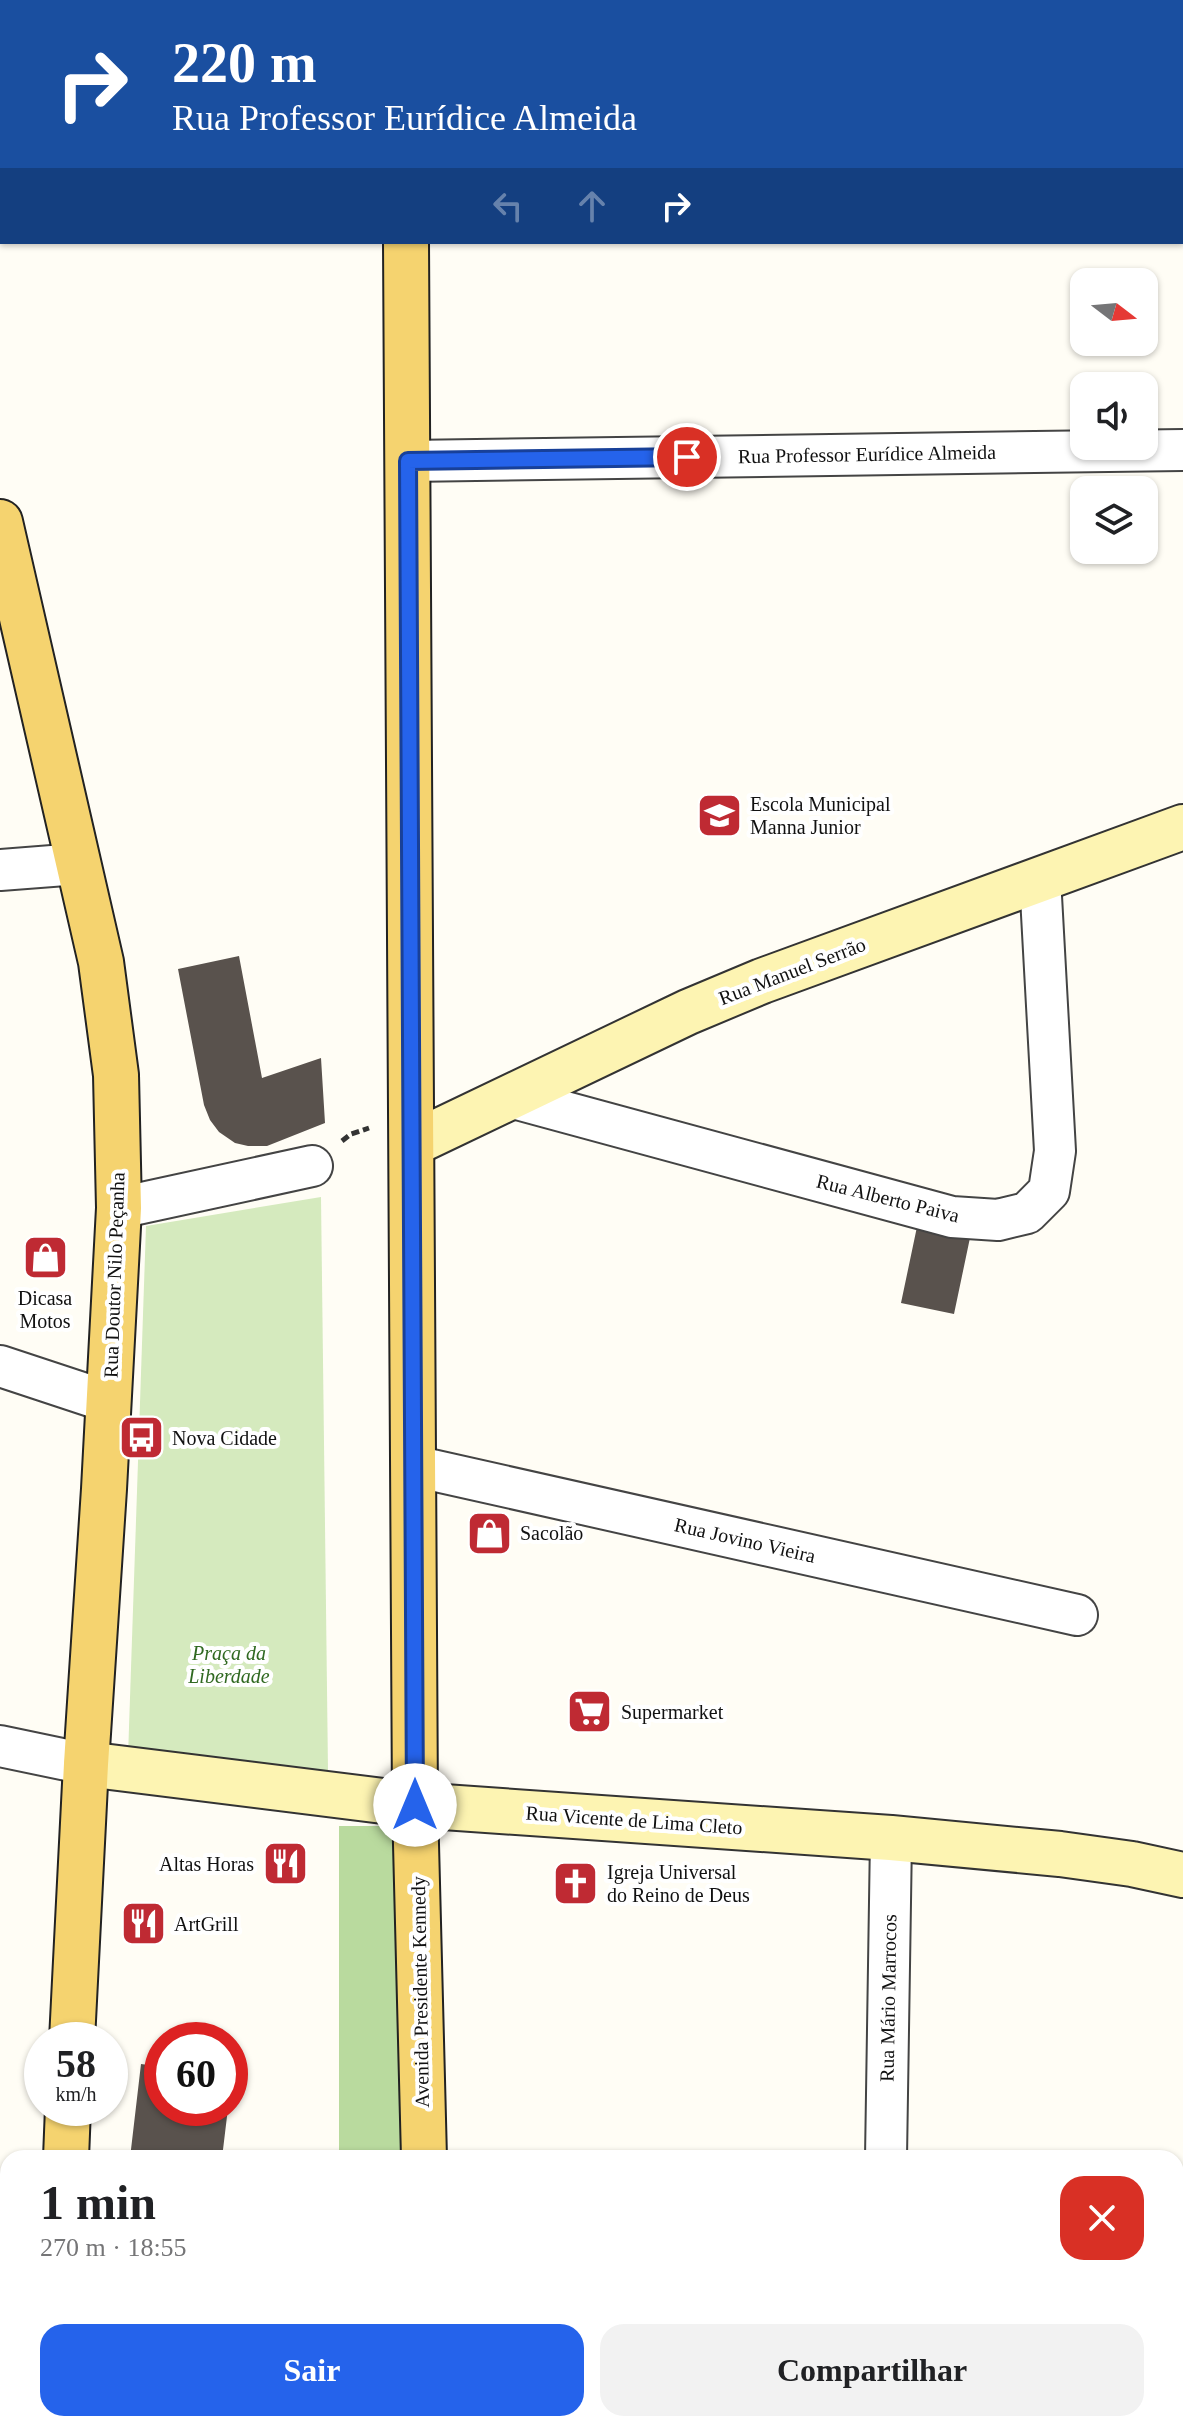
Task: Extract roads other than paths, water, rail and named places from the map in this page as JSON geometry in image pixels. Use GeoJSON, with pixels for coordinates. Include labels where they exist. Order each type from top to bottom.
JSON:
{"type":"FeatureCollection","features":[{"type":"Feature","properties":{"kind":"main road","name":"Avenida Presidente Kennedy"},"geometry":{"type":"LineString","coordinates":[[406,244],[415,1805],[424,2150]]}},
{"type":"Feature","properties":{"kind":"main road","name":"Rua Doutor Nilo Peçanha"},"geometry":{"type":"LineString","coordinates":[[0,522],[101,962],[116,1075],[119,1208],[73,2022]]}},
{"type":"Feature","properties":{"kind":"main road","name":"Rua Manuel Serrão"},"geometry":{"type":"LineString","coordinates":[[412,1144],[738,991],[1183,827]]}},
{"type":"Feature","properties":{"kind":"main road","name":"Rua Vicente de Lima Cleto"},"geometry":{"type":"LineString","coordinates":[[86,1764],[415,1805],[891,1838],[1060,1854],[1183,1875]]}},
{"type":"Feature","properties":{"kind":"main road"},"geometry":{"type":"LineString","coordinates":[[66,2150],[67,2126]]}},
{"type":"Feature","properties":{"kind":"street","name":"Rua Professor Eurídice Almeida"},"geometry":{"type":"LineString","coordinates":[[408,461],[1183,450]]}},
{"type":"Feature","properties":{"kind":"street"},"geometry":{"type":"LineString","coordinates":[[0,870],[78,864]]}},
{"type":"Feature","properties":{"kind":"street","name":"Rua Alberto Paiva"},"geometry":{"type":"LineString","coordinates":[[510,1097],[952,1217],[998,1220],[1027,1213],[1049,1191],[1055,1151],[1040,878]]}},
{"type":"Feature","properties":{"kind":"street"},"geometry":{"type":"LineString","coordinates":[[119,1208],[312,1166]]}},
{"type":"Feature","properties":{"kind":"street"},"geometry":{"type":"LineString","coordinates":[[0,1366],[109,1402]]}},
{"type":"Feature","properties":{"kind":"street","name":"Rua Jovino Vieira"},"geometry":{"type":"LineString","coordinates":[[414,1466],[1077,1615]]}},
{"type":"Feature","properties":{"kind":"street"},"geometry":{"type":"LineString","coordinates":[[0,1746],[86,1764]]}},
{"type":"Feature","properties":{"kind":"street","name":"Rua Mário Marrocos"},"geometry":{"type":"LineString","coordinates":[[886,2150],[891,1838]]}},
{"type":"Feature","properties":{"kind":"place","name":"Escola Municipal Manna Junior"},"geometry":{"type":"Point","coordinates":[719,816]}},
{"type":"Feature","properties":{"kind":"place","name":"Dicasa Motos"},"geometry":{"type":"Point","coordinates":[45,1258]}},
{"type":"Feature","properties":{"kind":"place","name":"Nova Cidade"},"geometry":{"type":"Point","coordinates":[141,1438]}},
{"type":"Feature","properties":{"kind":"place","name":"Sacolão"},"geometry":{"type":"Point","coordinates":[489,1533]}},
{"type":"Feature","properties":{"kind":"place","name":"Supermarket"},"geometry":{"type":"Point","coordinates":[590,1712]}},
{"type":"Feature","properties":{"kind":"place","name":"Altas Horas"},"geometry":{"type":"Point","coordinates":[285,1864]}},
{"type":"Feature","properties":{"kind":"place","name":"Igreja Universal do Reino de Deus"},"geometry":{"type":"Point","coordinates":[576,1884]}},
{"type":"Feature","properties":{"kind":"place","name":"ArtGrill"},"geometry":{"type":"Point","coordinates":[143,1924]}},
{"type":"Feature","properties":{"kind":"park label","name":"Praça da Liberdade"},"geometry":{"type":"Point","coordinates":[229,1664]}}]}
